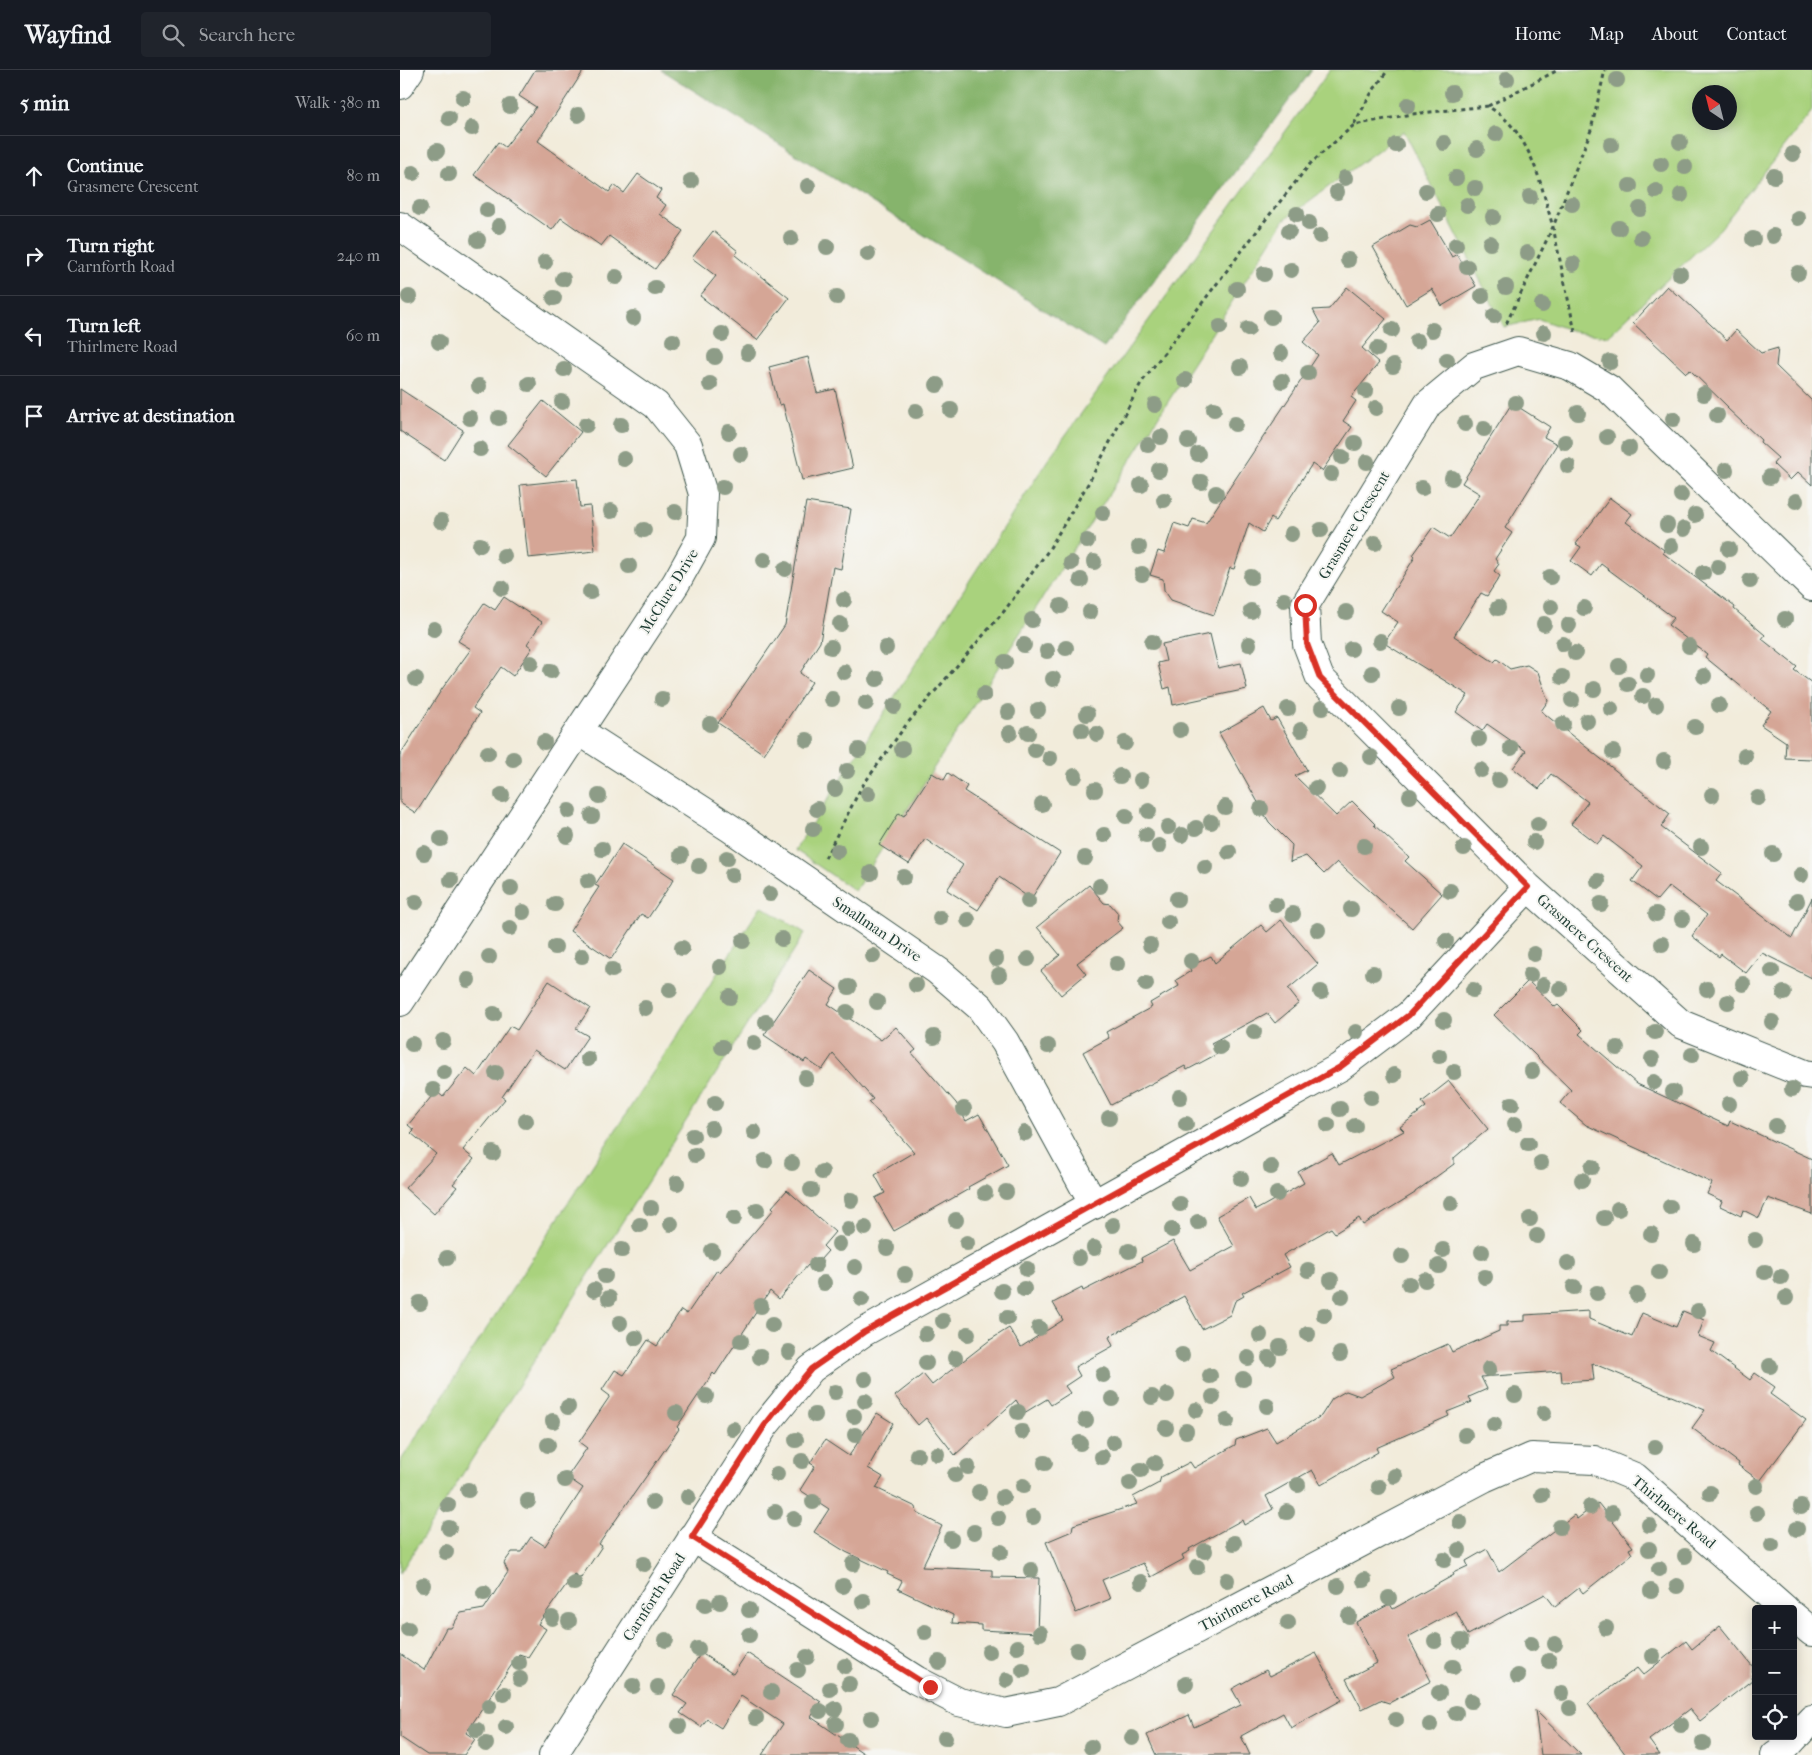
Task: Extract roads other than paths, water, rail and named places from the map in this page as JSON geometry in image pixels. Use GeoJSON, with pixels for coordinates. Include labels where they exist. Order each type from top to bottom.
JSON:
{"type":"FeatureCollection","features":[{"type":"Feature","properties":{"kind":"street"},"geometry":{"type":"LineString","coordinates":[[400,85],[410,70]]}},
{"type":"Feature","properties":{"kind":"street","name":"McClure Drive"},"geometry":{"type":"LineString","coordinates":[[400,226],[656,405],[688,445],[703,494],[701,538],[676,583],[400,1002]]}},
{"type":"Feature","properties":{"kind":"street","name":"Grasmere Crescent"},"geometry":{"type":"LineString","coordinates":[[1812,587],[1609,388],[1570,366],[1518,351],[1474,366],[1428,404],[1305,605],[1307,644],[1320,678],[1528,887],[1681,1024],[1805,1074],[1812,1075]]}},
{"type":"Feature","properties":{"kind":"street","name":"Smallman Drive"},"geometry":{"type":"LineString","coordinates":[[579,730],[730,828],[938,971],[980,1007],[1005,1042],[1094,1205]]}},
{"type":"Feature","properties":{"kind":"street","name":"Carnforth Road"},"geometry":{"type":"LineString","coordinates":[[553,1755],[765,1425],[811,1369],[864,1332],[1340,1067],[1409,1015],[1528,887]]}},
{"type":"Feature","properties":{"kind":"street","name":"Thirlmere Road"},"geometry":{"type":"LineString","coordinates":[[692,1537],[916,1680],[959,1702],[1006,1712],[1058,1702],[1475,1482],[1532,1457],[1594,1460],[1635,1476],[1780,1605]]}},
{"type":"Feature","properties":{"kind":"street"},"geometry":{"type":"LineString","coordinates":[[1797,1619],[1812,1632]]}},
{"type":"Feature","properties":{"kind":"street"},"geometry":{"type":"LineString","coordinates":[[1775,1755],[1784,1749],[1812,1719]]}}]}
